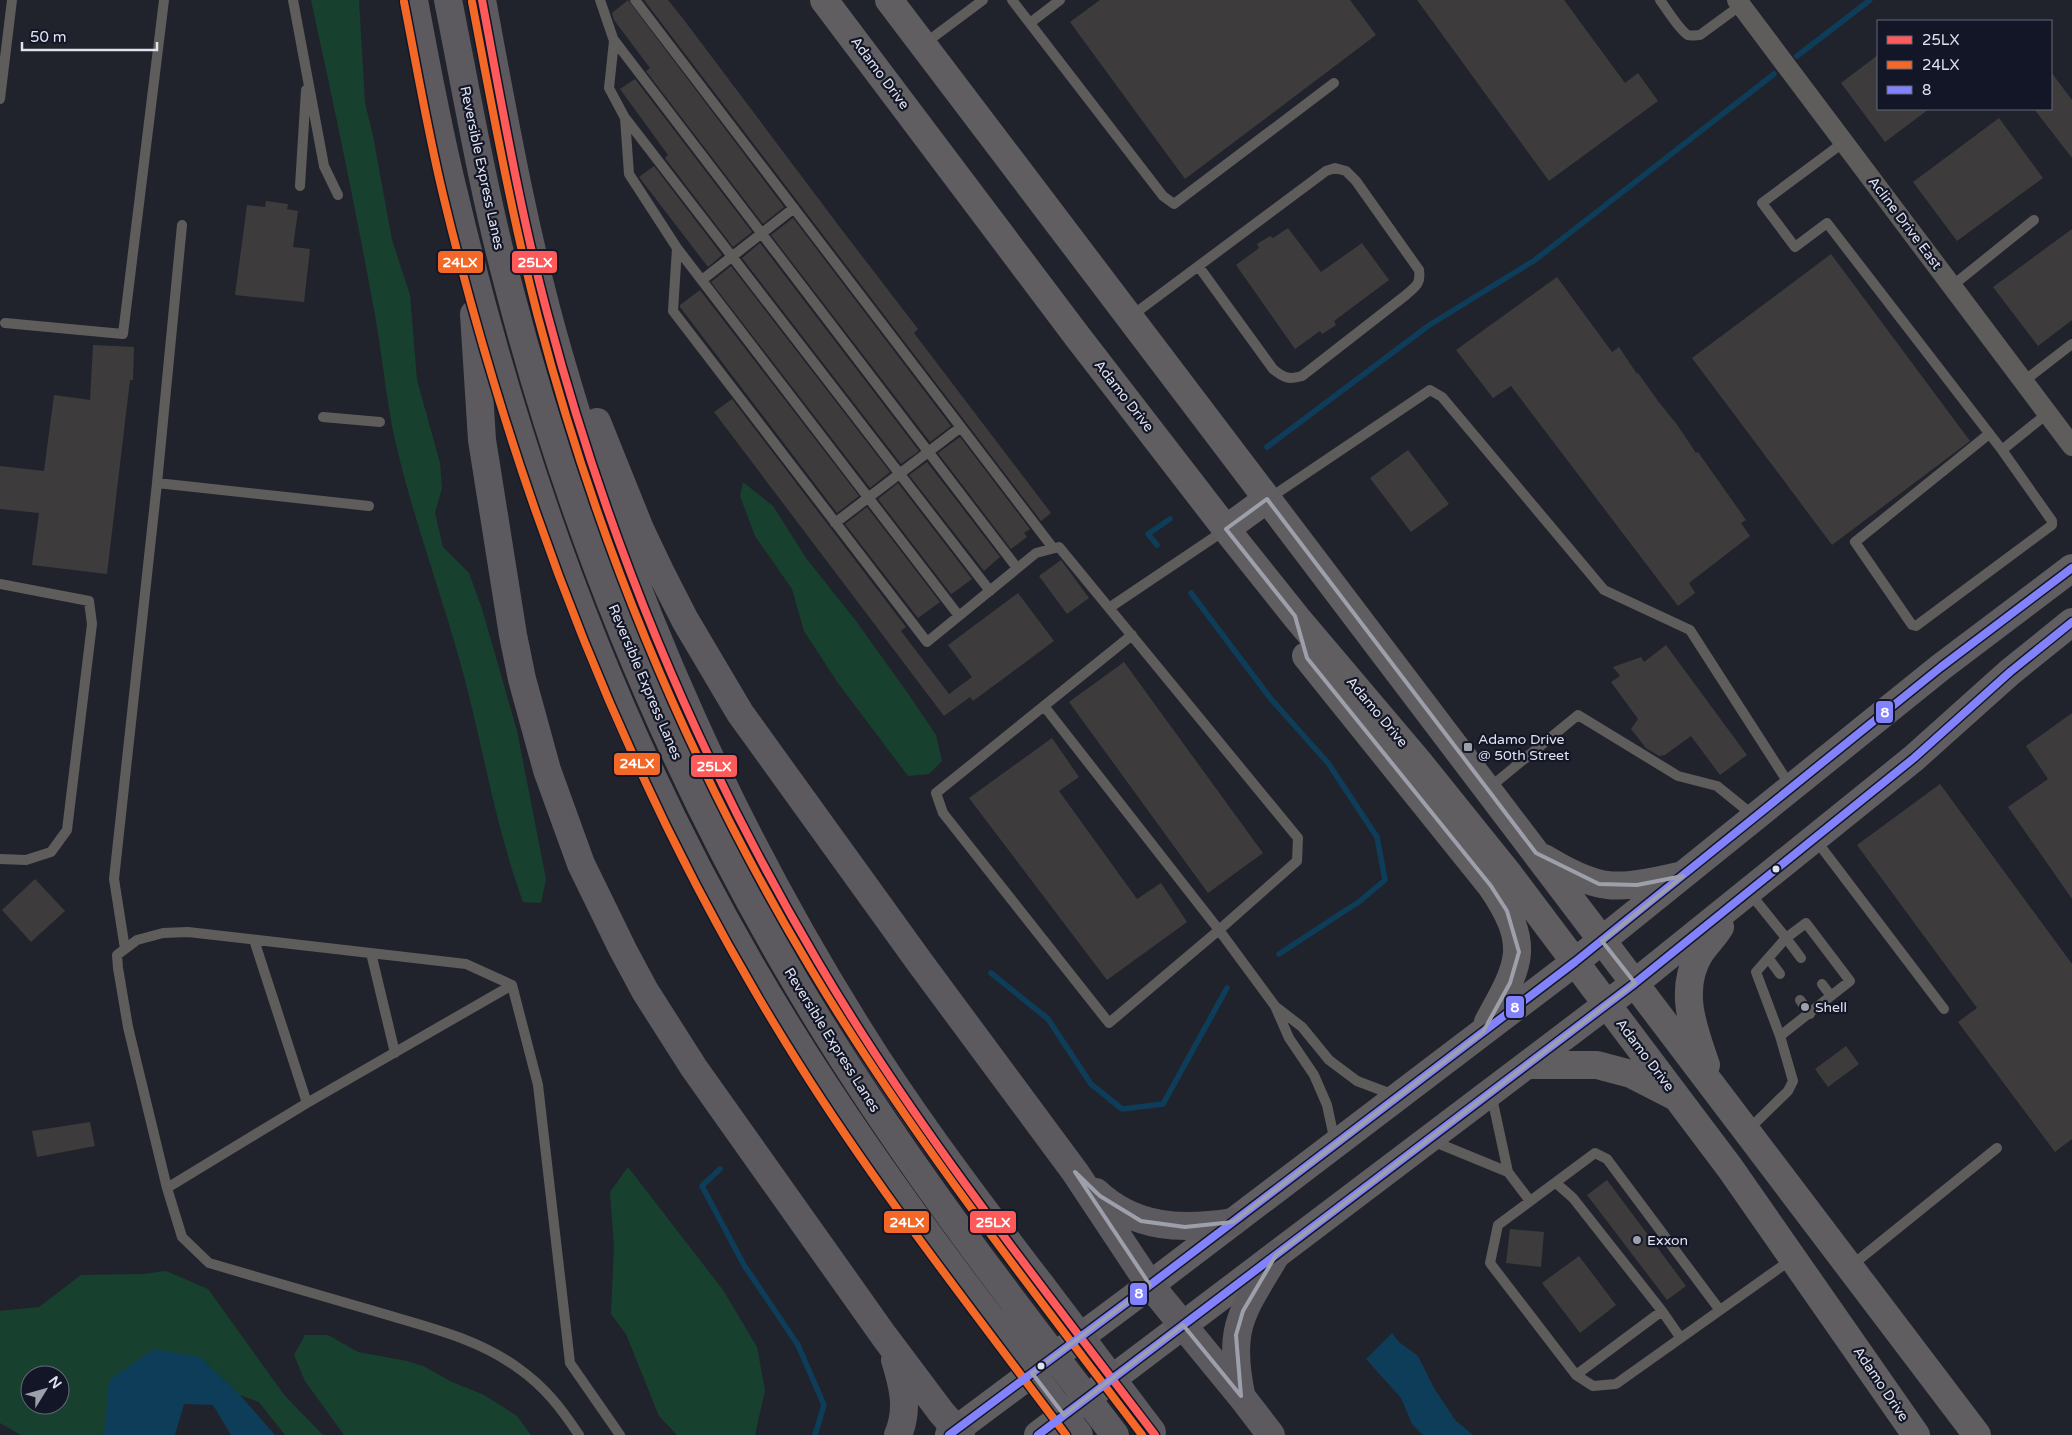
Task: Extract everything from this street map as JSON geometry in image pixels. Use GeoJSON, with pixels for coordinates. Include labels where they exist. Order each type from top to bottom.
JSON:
{"type":"FeatureCollection","features":[{"type":"Feature","properties":{"kind":"highway"},"geometry":{"type":"LineString","coordinates":[[414,0],[437,122],[472,265],[514,416],[567,571],[633,733],[674,819],[749,961],[807,1059],[894,1190],[1079,1435]]}},
{"type":"Feature","properties":{"kind":"highway","name":"Reversible Express Lanes"},"geometry":{"type":"LineString","coordinates":[[448,0],[487,198],[508,286],[536,385],[569,488],[607,595],[673,750],[748,900],[794,980],[870,1104],[949,1216],[1115,1435]]}},
{"type":"Feature","properties":{"kind":"highway"},"geometry":{"type":"LineString","coordinates":[[482,0],[529,240],[569,391],[620,541],[677,682],[720,777],[759,855],[816,959],[872,1051],[957,1174],[1154,1433]]}},
{"type":"Feature","properties":{"kind":"highway"},"geometry":{"type":"LineString","coordinates":[[529,240],[605,443],[640,529],[685,620],[714,672],[740,713],[844,858],[1075,1172],[1150,1285],[1242,1396],[1271,1435]]}},
{"type":"Feature","properties":{"kind":"highway"},"geometry":{"type":"LineString","coordinates":[[472,265],[482,440],[507,601],[533,724],[567,828],[622,950],[669,1030],[884,1336],[955,1433]]}},
{"type":"Feature","properties":{"kind":"highway"},"geometry":{"type":"LineString","coordinates":[[1075,1172],[1100,1196],[1129,1216],[1141,1221],[1185,1227],[1232,1222]]}},
{"type":"Feature","properties":{"kind":"highway"},"geometry":{"type":"LineString","coordinates":[[1242,1396],[1236,1369],[1236,1336],[1243,1311],[1276,1255]]}},
{"type":"Feature","properties":{"kind":"highway"},"geometry":{"type":"LineString","coordinates":[[884,1336],[899,1372],[905,1400],[905,1414],[898,1435]]}},
{"type":"Feature","properties":{"kind":"main road","name":"Adamo Drive"},"geometry":{"type":"LineString","coordinates":[[824,0],[1077,336],[1226,529],[1430,776],[1607,1004],[1679,1099],[1916,1435]]}},
{"type":"Feature","properties":{"kind":"main road"},"geometry":{"type":"LineString","coordinates":[[890,0],[1977,1435]]}},
{"type":"Feature","properties":{"kind":"main road"},"geometry":{"type":"LineString","coordinates":[[1226,529],[1267,499]]}},
{"type":"Feature","properties":{"kind":"main road"},"geometry":{"type":"LineString","coordinates":[[955,1433],[1575,962],[1935,672],[2072,568]]}},
{"type":"Feature","properties":{"kind":"main road"},"geometry":{"type":"LineString","coordinates":[[1296,616],[1307,658],[1491,886],[1507,911],[1519,952],[1510,983],[1483,1032]]}},
{"type":"Feature","properties":{"kind":"main road"},"geometry":{"type":"LineString","coordinates":[[1038,1435],[1635,983],[1914,758],[2010,672],[2072,622]]}},
{"type":"Feature","properties":{"kind":"main road"},"geometry":{"type":"LineString","coordinates":[[1536,853],[1571,873],[1599,884],[1637,885],[1683,876]]}},
{"type":"Feature","properties":{"kind":"main road"},"geometry":{"type":"LineString","coordinates":[[1712,1086],[1692,1024],[1688,1003],[1689,986],[1699,956],[1744,895]]}},
{"type":"Feature","properties":{"kind":"main road"},"geometry":{"type":"LineString","coordinates":[[1527,1065],[1597,1065],[1631,1074],[1679,1099]]}},
{"type":"Feature","properties":{"kind":"street","name":"Acline Drive East"},"geometry":{"type":"LineString","coordinates":[[1739,2],[2072,446]]}},
{"type":"Feature","properties":{"kind":"lane"},"geometry":{"type":"LineString","coordinates":[[0,99],[4,38],[12,0]]}},
{"type":"Feature","properties":{"kind":"lane"},"geometry":{"type":"LineString","coordinates":[[4,323],[123,334],[164,0]]}},
{"type":"Feature","properties":{"kind":"lane"},"geometry":{"type":"LineString","coordinates":[[293,0],[324,166],[338,195]]}},
{"type":"Feature","properties":{"kind":"lane"},"geometry":{"type":"LineString","coordinates":[[600,0],[614,40],[1017,568]]}},
{"type":"Feature","properties":{"kind":"lane"},"geometry":{"type":"LineString","coordinates":[[635,0],[1053,548]]}},
{"type":"Feature","properties":{"kind":"lane"},"geometry":{"type":"LineString","coordinates":[[923,45],[983,0]]}},
{"type":"Feature","properties":{"kind":"lane"},"geometry":{"type":"LineString","coordinates":[[1012,0],[1163,196],[1174,204],[1334,83]]}},
{"type":"Feature","properties":{"kind":"lane"},"geometry":{"type":"LineString","coordinates":[[1030,23],[1060,0]]}},
{"type":"Feature","properties":{"kind":"lane"},"geometry":{"type":"LineString","coordinates":[[1660,0],[1683,30],[1688,35],[1694,36],[1700,35],[1739,2]]}},
{"type":"Feature","properties":{"kind":"lane"},"geometry":{"type":"LineString","coordinates":[[614,40],[609,88],[625,118],[990,591]]}},
{"type":"Feature","properties":{"kind":"lane"},"geometry":{"type":"LineString","coordinates":[[300,186],[307,75]]}},
{"type":"Feature","properties":{"kind":"lane"},"geometry":{"type":"LineString","coordinates":[[625,118],[629,174],[677,248],[959,616]]}},
{"type":"Feature","properties":{"kind":"lane"},"geometry":{"type":"LineString","coordinates":[[1844,142],[1762,203],[1795,247],[1827,223],[1990,434],[2052,521],[2052,525],[1916,626],[1912,624],[1855,542],[1990,434]]}},
{"type":"Feature","properties":{"kind":"lane"},"geometry":{"type":"LineString","coordinates":[[1130,318],[1326,172],[1335,168],[1346,172],[1356,181],[1419,270],[1421,279],[1416,287],[1302,376],[1292,379],[1284,378],[1274,370],[1199,267]]}},
{"type":"Feature","properties":{"kind":"lane"},"geometry":{"type":"LineString","coordinates":[[702,280],[794,208]]}},
{"type":"Feature","properties":{"kind":"lane"},"geometry":{"type":"LineString","coordinates":[[1952,286],[2034,220]]}},
{"type":"Feature","properties":{"kind":"lane"},"geometry":{"type":"LineString","coordinates":[[125,949],[114,879],[157,483],[182,225]]}},
{"type":"Feature","properties":{"kind":"lane"},"geometry":{"type":"LineString","coordinates":[[677,248],[672,312],[927,642],[1036,553],[1059,547],[1132,635],[1298,838],[1297,861],[1109,1023],[943,813],[936,793],[1132,635]]}},
{"type":"Feature","properties":{"kind":"lane"},"geometry":{"type":"LineString","coordinates":[[2024,381],[2072,344]]}},
{"type":"Feature","properties":{"kind":"lane"},"geometry":{"type":"LineString","coordinates":[[1267,499],[1430,390],[1442,397],[1604,590],[1690,630],[1792,788]]}},
{"type":"Feature","properties":{"kind":"lane"},"geometry":{"type":"LineString","coordinates":[[2002,450],[2048,414]]}},
{"type":"Feature","properties":{"kind":"lane"},"geometry":{"type":"LineString","coordinates":[[323,417],[380,422]]}},
{"type":"Feature","properties":{"kind":"lane"},"geometry":{"type":"LineString","coordinates":[[835,523],[960,427]]}},
{"type":"Feature","properties":{"kind":"lane"},"geometry":{"type":"LineString","coordinates":[[157,483],[369,506]]}},
{"type":"Feature","properties":{"kind":"lane"},"geometry":{"type":"LineString","coordinates":[[1109,608],[1226,529]]}},
{"type":"Feature","properties":{"kind":"lane"},"geometry":{"type":"LineString","coordinates":[[0,584],[89,601],[92,624],[67,830],[50,852],[26,860],[0,859]]}},
{"type":"Feature","properties":{"kind":"lane"},"geometry":{"type":"LineString","coordinates":[[1044,706],[1219,930],[1275,1006],[1289,1038],[1314,1075],[1327,1105],[1335,1145]]}},
{"type":"Feature","properties":{"kind":"lane"},"geometry":{"type":"LineString","coordinates":[[1487,789],[1578,715],[1678,776],[1717,786],[1755,817]]}},
{"type":"Feature","properties":{"kind":"lane"},"geometry":{"type":"LineString","coordinates":[[1815,838],[1944,1009]]}},
{"type":"Feature","properties":{"kind":"lane"},"geometry":{"type":"LineString","coordinates":[[1744,895],[1786,938],[1801,958]]}},
{"type":"Feature","properties":{"kind":"lane"},"geometry":{"type":"LineString","coordinates":[[1747,1132],[1788,1091],[1793,1081],[1780,1036],[1756,972],[1786,938],[1806,923],[1850,982],[1780,1036]]}},
{"type":"Feature","properties":{"kind":"lane"},"geometry":{"type":"LineString","coordinates":[[512,985],[466,964],[188,932],[163,933],[137,940],[117,955],[128,1027],[167,1188],[182,1237],[209,1263],[437,1330],[487,1349],[517,1367],[537,1382],[555,1400],[579,1435]]}},
{"type":"Feature","properties":{"kind":"lane"},"geometry":{"type":"LineString","coordinates":[[254,940],[307,1102]]}},
{"type":"Feature","properties":{"kind":"lane"},"geometry":{"type":"LineString","coordinates":[[372,953],[395,1053]]}},
{"type":"Feature","properties":{"kind":"lane"},"geometry":{"type":"LineString","coordinates":[[1769,958],[1780,974]]}},
{"type":"Feature","properties":{"kind":"lane"},"geometry":{"type":"LineString","coordinates":[[1822,984],[1831,996]]}},
{"type":"Feature","properties":{"kind":"lane"},"geometry":{"type":"LineString","coordinates":[[167,1188],[307,1102],[512,985]]}},
{"type":"Feature","properties":{"kind":"lane"},"geometry":{"type":"LineString","coordinates":[[512,985],[538,1085],[570,1363],[620,1435]]}},
{"type":"Feature","properties":{"kind":"lane"},"geometry":{"type":"LineString","coordinates":[[1800,1000],[1810,1014]]}},
{"type":"Feature","properties":{"kind":"lane"},"geometry":{"type":"LineString","coordinates":[[1275,1006],[1302,1027],[1329,1060],[1357,1081],[1399,1097]]}},
{"type":"Feature","properties":{"kind":"lane"},"geometry":{"type":"LineString","coordinates":[[1491,1093],[1508,1172],[1530,1201]]}},
{"type":"Feature","properties":{"kind":"lane"},"geometry":{"type":"LineString","coordinates":[[1429,1140],[1508,1172]]}},
{"type":"Feature","properties":{"kind":"lane"},"geometry":{"type":"LineString","coordinates":[[1850,1267],[1996,1148]]}},
{"type":"Feature","properties":{"kind":"lane"},"geometry":{"type":"LineString","coordinates":[[1719,1309],[1607,1159],[1595,1153],[1498,1225],[1490,1263],[1576,1375],[1593,1386],[1616,1384],[1792,1258]]}},
{"type":"Feature","properties":{"kind":"lane"},"geometry":{"type":"LineString","coordinates":[[1556,1183],[1573,1198],[1662,1311],[1680,1337]]}},
{"type":"Feature","properties":{"kind":"lane"},"geometry":{"type":"LineString","coordinates":[[1576,1375],[1662,1311]]}},
{"type":"Feature","properties":{"kind":"highlighted area"},"geometry":{"type":"Polygon","coordinates":[[[1267,499],[1536,853],[1599,884],[1637,885],[1683,876],[1602,941],[1635,983],[1276,1255],[1243,1311],[1236,1335],[1241,1396],[1183,1325],[1064,1415],[1032,1373],[1150,1285],[1075,1172],[1100,1196],[1141,1221],[1185,1227],[1233,1222],[1483,1032],[1510,983],[1519,952],[1507,911],[1491,886],[1307,658],[1295,616],[1226,529],[1267,499]]]}},
{"type":"Feature","properties":{"kind":"green space"},"geometry":{"type":"Polygon","coordinates":[[[311,0],[359,0],[365,103],[392,240],[410,295],[417,380],[440,463],[442,488],[435,513],[443,547],[469,573],[482,609],[517,731],[546,879],[541,903],[523,902],[513,872],[496,811],[459,658],[418,525],[396,444],[378,331],[360,236],[311,0]]]}},
{"type":"Feature","properties":{"kind":"green space"},"geometry":{"type":"Polygon","coordinates":[[[743,482],[773,506],[806,558],[856,621],[936,735],[942,761],[929,774],[908,776],[838,683],[804,631],[792,589],[755,536],[740,496],[743,482]]]}},
{"type":"Feature","properties":{"kind":"green space"},"geometry":{"type":"Polygon","coordinates":[[[628,1167],[723,1290],[757,1347],[765,1390],[755,1435],[677,1435],[659,1416],[626,1334],[611,1314],[614,1247],[610,1192],[628,1167]]]}},
{"type":"Feature","properties":{"kind":"green space"},"geometry":{"type":"Polygon","coordinates":[[[166,1271],[208,1289],[285,1396],[323,1435],[285,1435],[259,1402],[240,1395],[200,1357],[105,1428],[103,1435],[21,1435],[0,1423],[0,1311],[39,1307],[81,1275],[143,1274],[166,1271]]]}},
{"type":"Feature","properties":{"kind":"green space"},"geometry":{"type":"Polygon","coordinates":[[[305,1335],[328,1335],[358,1352],[407,1361],[423,1366],[452,1382],[484,1395],[517,1416],[531,1435],[344,1435],[305,1381],[294,1355],[305,1335]]]}},
{"type":"Feature","properties":{"kind":"water"},"geometry":{"type":"Polygon","coordinates":[[[1392,1333],[1399,1342],[1418,1356],[1434,1388],[1455,1420],[1473,1435],[1423,1435],[1412,1424],[1401,1398],[1366,1359],[1392,1333]]]}},
{"type":"Feature","properties":{"kind":"water"},"geometry":{"type":"Polygon","coordinates":[[[154,1349],[200,1357],[240,1395],[275,1435],[231,1435],[213,1405],[184,1404],[175,1435],[103,1435],[109,1380],[154,1349]]]}},
{"type":"Feature","properties":{"kind":"building"},"geometry":{"type":"Polygon","coordinates":[[[628,0],[784,207],[763,224],[646,71],[650,68],[614,20],[612,13],[628,0]]]}},
{"type":"Feature","properties":{"kind":"building"},"geometry":{"type":"Polygon","coordinates":[[[644,0],[668,0],[684,20],[918,329],[914,333],[1051,513],[1041,521],[644,0]]]}},
{"type":"Feature","properties":{"kind":"building"},"geometry":{"type":"Polygon","coordinates":[[[1100,0],[1350,0],[1376,35],[1185,179],[1070,22],[1100,0]]]}},
{"type":"Feature","properties":{"kind":"building"},"geometry":{"type":"Polygon","coordinates":[[[1417,0],[1564,0],[1625,83],[1638,73],[1658,101],[1549,181],[1417,0]]]}},
{"type":"Feature","properties":{"kind":"building"},"geometry":{"type":"Polygon","coordinates":[[[1877,56],[1877,110],[1928,110],[1885,142],[1841,83],[1877,56]]]}},
{"type":"Feature","properties":{"kind":"building"},"geometry":{"type":"Polygon","coordinates":[[[2052,73],[2072,100],[2072,158],[2035,110],[2052,110],[2052,73]]]}},
{"type":"Feature","properties":{"kind":"building"},"geometry":{"type":"Polygon","coordinates":[[[635,79],[752,232],[733,247],[665,158],[668,155],[620,89],[635,79]]]}},
{"type":"Feature","properties":{"kind":"building"},"geometry":{"type":"Polygon","coordinates":[[[1999,118],[2043,178],[1957,241],[1913,182],[1999,118]]]}},
{"type":"Feature","properties":{"kind":"building"},"geometry":{"type":"Polygon","coordinates":[[[654,166],[722,255],[708,267],[639,177],[654,166]]]}},
{"type":"Feature","properties":{"kind":"building"},"geometry":{"type":"Polygon","coordinates":[[[266,201],[288,204],[287,209],[298,211],[293,247],[310,249],[304,302],[235,295],[247,205],[265,207],[266,201]]]}},
{"type":"Feature","properties":{"kind":"building"},"geometry":{"type":"Polygon","coordinates":[[[793,218],[951,426],[930,442],[771,235],[793,218]]]}},
{"type":"Feature","properties":{"kind":"building"},"geometry":{"type":"Polygon","coordinates":[[[1288,228],[1321,272],[1362,243],[1389,280],[1334,321],[1336,325],[1322,334],[1320,331],[1295,349],[1236,265],[1259,248],[1257,244],[1270,236],[1273,238],[1288,228]]]}},
{"type":"Feature","properties":{"kind":"building"},"geometry":{"type":"Polygon","coordinates":[[[2072,229],[2072,320],[2038,346],[1993,287],[2072,229]]]}},
{"type":"Feature","properties":{"kind":"building"},"geometry":{"type":"Polygon","coordinates":[[[760,243],[919,451],[901,464],[742,258],[760,243]]]}},
{"type":"Feature","properties":{"kind":"building"},"geometry":{"type":"Polygon","coordinates":[[[1831,254],[1970,441],[1832,545],[1692,358],[1831,254]]]}},
{"type":"Feature","properties":{"kind":"building"},"geometry":{"type":"Polygon","coordinates":[[[731,266],[890,472],[870,488],[711,282],[731,266]]]}},
{"type":"Feature","properties":{"kind":"building"},"geometry":{"type":"Polygon","coordinates":[[[1557,277],[1612,352],[1619,347],[1696,453],[1698,452],[1746,520],[1741,523],[1750,536],[1689,583],[1695,593],[1678,606],[1511,386],[1493,398],[1456,350],[1557,277]]]}},
{"type":"Feature","properties":{"kind":"building"},"geometry":{"type":"Polygon","coordinates":[[[700,290],[859,496],[837,513],[680,307],[680,305],[700,290]]]}},
{"type":"Feature","properties":{"kind":"building"},"geometry":{"type":"Polygon","coordinates":[[[93,345],[134,347],[133,380],[130,380],[107,574],[32,565],[39,513],[0,509],[0,466],[44,471],[54,395],[90,400],[93,345]]]}},
{"type":"Feature","properties":{"kind":"building"},"geometry":{"type":"Polygon","coordinates":[[[732,399],[906,627],[901,631],[949,694],[972,677],[948,645],[1018,593],[1054,641],[973,701],[970,697],[944,716],[714,412],[732,399]]]}},
{"type":"Feature","properties":{"kind":"building"},"geometry":{"type":"Polygon","coordinates":[[[960,437],[1030,529],[1024,533],[1027,537],[1011,549],[938,453],[960,437]]]}},
{"type":"Feature","properties":{"kind":"building"},"geometry":{"type":"Polygon","coordinates":[[[1408,450],[1449,504],[1411,532],[1370,478],[1408,450]]]}},
{"type":"Feature","properties":{"kind":"building"},"geometry":{"type":"Polygon","coordinates":[[[927,462],[1000,557],[984,571],[909,475],[927,462]]]}},
{"type":"Feature","properties":{"kind":"building"},"geometry":{"type":"Polygon","coordinates":[[[898,483],[972,579],[951,594],[878,499],[898,483]]]}},
{"type":"Feature","properties":{"kind":"building"},"geometry":{"type":"Polygon","coordinates":[[[867,507],[940,602],[918,618],[845,524],[867,507]]]}},
{"type":"Feature","properties":{"kind":"building"},"geometry":{"type":"Polygon","coordinates":[[[1061,560],[1089,598],[1067,614],[1039,576],[1061,560]]]}},
{"type":"Feature","properties":{"kind":"building"},"geometry":{"type":"Polygon","coordinates":[[[1666,645],[1747,755],[1720,775],[1691,736],[1665,755],[1659,756],[1646,748],[1631,729],[1638,719],[1611,682],[1620,676],[1613,667],[1641,657],[1644,662],[1666,645]]]}},
{"type":"Feature","properties":{"kind":"building"},"geometry":{"type":"Polygon","coordinates":[[[1124,662],[1263,853],[1208,893],[1069,702],[1124,662]]]}},
{"type":"Feature","properties":{"kind":"building"},"geometry":{"type":"Polygon","coordinates":[[[2072,713],[2072,899],[2008,807],[2048,779],[2026,746],[2072,713]]]}},
{"type":"Feature","properties":{"kind":"building"},"geometry":{"type":"Polygon","coordinates":[[[1052,738],[1079,777],[1059,791],[1137,899],[1161,883],[1187,922],[1107,980],[969,798],[1052,738]]]}},
{"type":"Feature","properties":{"kind":"building"},"geometry":{"type":"Polygon","coordinates":[[[1940,784],[2072,964],[2072,1139],[2055,1152],[1958,1022],[1977,1008],[1857,845],[1940,784]]]}},
{"type":"Feature","properties":{"kind":"building"},"geometry":{"type":"Polygon","coordinates":[[[35,879],[65,911],[31,942],[2,910],[35,879]]]}},
{"type":"Feature","properties":{"kind":"building"},"geometry":{"type":"Polygon","coordinates":[[[1846,1046],[1859,1064],[1828,1087],[1815,1069],[1846,1046]]]}},
{"type":"Feature","properties":{"kind":"building"},"geometry":{"type":"Polygon","coordinates":[[[90,1122],[95,1146],[37,1157],[32,1131],[90,1122]]]}},
{"type":"Feature","properties":{"kind":"building","name":"Exxon"},"geometry":{"type":"Polygon","coordinates":[[[1607,1180],[1686,1286],[1667,1300],[1587,1195],[1607,1180]]]}},
{"type":"Feature","properties":{"kind":"building"},"geometry":{"type":"Polygon","coordinates":[[[1510,1229],[1544,1232],[1541,1267],[1506,1263],[1510,1229]]]}},
{"type":"Feature","properties":{"kind":"building"},"geometry":{"type":"Polygon","coordinates":[[[1579,1256],[1616,1305],[1580,1333],[1542,1283],[1579,1256]]]}},
{"type":"Feature","properties":{"kind":"waterway"},"geometry":{"type":"LineString","coordinates":[[1797,56],[1870,0]]}},
{"type":"Feature","properties":{"kind":"waterway"},"geometry":{"type":"LineString","coordinates":[[1267,447],[1428,326],[1535,260],[1774,74]]}},
{"type":"Feature","properties":{"kind":"waterway"},"geometry":{"type":"LineString","coordinates":[[1157,545],[1148,534],[1170,519]]}},
{"type":"Feature","properties":{"kind":"waterway"},"geometry":{"type":"LineString","coordinates":[[1191,593],[1271,699],[1328,763],[1377,837],[1385,880],[1360,901],[1279,954]]}},
{"type":"Feature","properties":{"kind":"waterway"},"geometry":{"type":"LineString","coordinates":[[991,973],[1048,1019],[1091,1084],[1122,1109],[1163,1104],[1227,988]]}},
{"type":"Feature","properties":{"kind":"waterway"},"geometry":{"type":"LineString","coordinates":[[720,1169],[702,1186],[744,1265],[798,1345],[824,1405],[815,1435]]}},
{"type":"Feature","properties":{"kind":"transit line","name":"25LX"},"geometry":{"type":"LineString","coordinates":[[482,0],[529,238],[548,316],[572,400],[628,567],[696,729],[734,808],[775,886],[856,1024],[896,1085],[979,1203],[1155,1435]]}},
{"type":"Feature","properties":{"kind":"transit line","name":"24LX"},"geometry":{"type":"LineString","coordinates":[[404,2],[444,199],[474,313],[507,425],[545,537],[586,646],[632,754],[683,860],[739,963],[799,1064],[895,1206],[1066,1435]]}},
{"type":"Feature","properties":{"kind":"transit line","name":"24LX"},"geometry":{"type":"LineString","coordinates":[[472,2],[519,239],[538,317],[562,402],[589,487],[619,570],[687,734],[767,892],[811,969],[849,1030],[928,1148],[1142,1435]]}},
{"type":"Feature","properties":{"kind":"transit line","name":"8"},"geometry":{"type":"LineString","coordinates":[[949,1435],[1575,962],[1941,667],[2072,568]]}},
{"type":"Feature","properties":{"kind":"transit line","name":"8"},"geometry":{"type":"LineString","coordinates":[[1038,1435],[1635,983],[1914,758],[2010,672],[2072,622]]}},
{"type":"Feature","properties":{"kind":"place","name":"Adamo Drive @ 50th Street"},"geometry":{"type":"Point","coordinates":[1468,747]}},
{"type":"Feature","properties":{"kind":"place","name":"Shell"},"geometry":{"type":"Point","coordinates":[1805,1007]}},
{"type":"Feature","properties":{"kind":"place","name":"Exxon"},"geometry":{"type":"Point","coordinates":[1637,1240]}}]}
